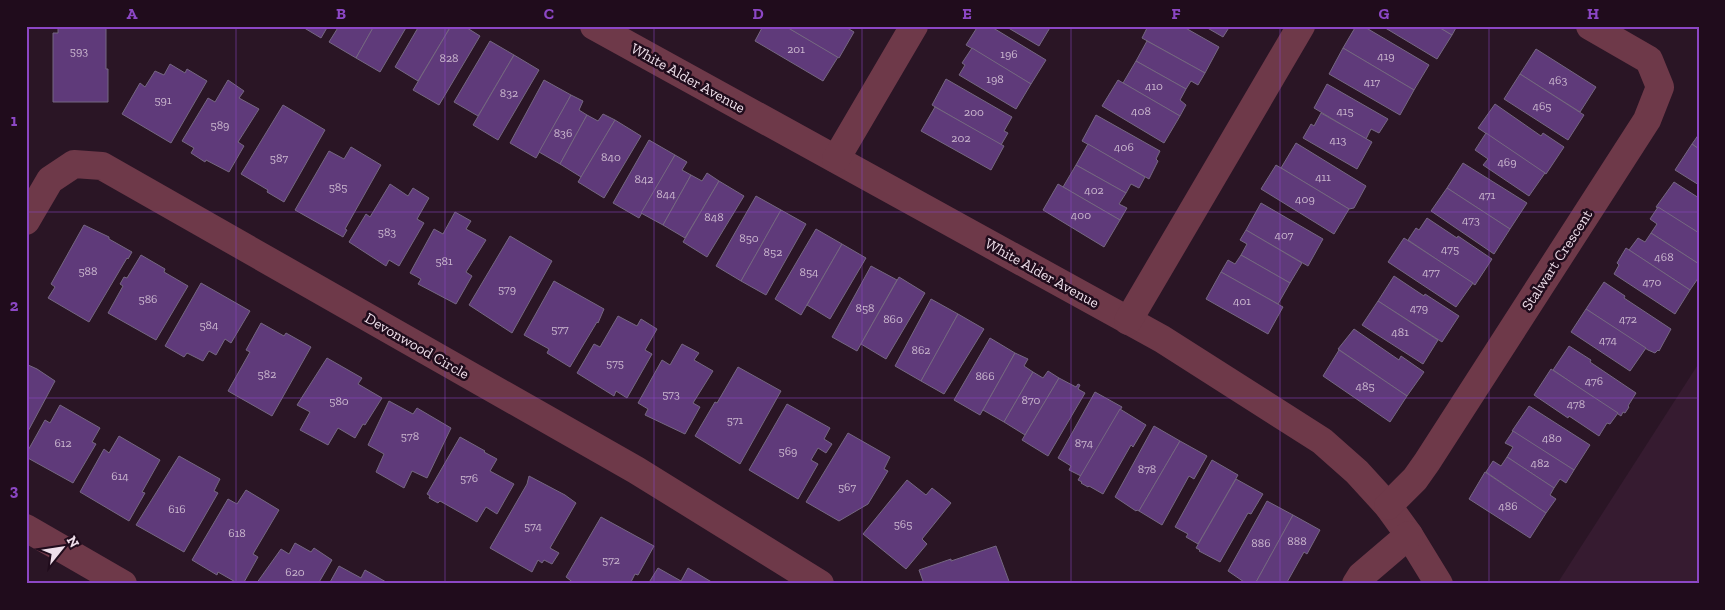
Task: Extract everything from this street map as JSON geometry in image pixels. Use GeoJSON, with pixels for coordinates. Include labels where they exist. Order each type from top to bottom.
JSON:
{"type":"FeatureCollection","features":[{"type":"Feature","properties":{"kind":"street","name":"White Alder Avenue"},"geometry":{"type":"LineString","coordinates":[[594,26],[1162,339],[1322,441],[1357,472],[1388,506],[1439,584]]}},
{"type":"Feature","properties":{"kind":"street"},"geometry":{"type":"LineString","coordinates":[[836,159],[914,26]]}},
{"type":"Feature","properties":{"kind":"street"},"geometry":{"type":"LineString","coordinates":[[1128,320],[1301,26]]}},
{"type":"Feature","properties":{"kind":"street","name":"Stalwart Crescent"},"geometry":{"type":"LineString","coordinates":[[1388,506],[1415,479],[1427,462],[1646,120],[1660,87],[1649,60],[1590,26]]}},
{"type":"Feature","properties":{"kind":"street","name":"Devonwood Circle"},"geometry":{"type":"LineString","coordinates":[[26,221],[50,180],[74,164],[102,166],[636,470],[820,584]]}},
{"type":"Feature","properties":{"kind":"street"},"geometry":{"type":"LineString","coordinates":[[26,528],[123,584]]}},
{"type":"Feature","properties":{"kind":"street"},"geometry":{"type":"LineString","coordinates":[[1356,584],[1361,576],[1409,536]]}},
{"type":"Feature","properties":{"kind":"shaded area"},"geometry":{"type":"Polygon","coordinates":[[[1699,363],[1699,584],[1557,584],[1699,363]]]}},
{"type":"Feature","properties":{"kind":"building"},"geometry":{"type":"Polygon","coordinates":[[[58,26],[106,26],[108,102],[53,102],[53,33],[58,33],[58,26]]]}},
{"type":"Feature","properties":{"kind":"building"},"geometry":{"type":"Polygon","coordinates":[[[301,26],[328,26],[321,38],[301,26]]]}},
{"type":"Feature","properties":{"kind":"building"},"geometry":{"type":"Polygon","coordinates":[[[339,26],[374,26],[356,58],[329,42],[339,26]]]}},
{"type":"Feature","properties":{"kind":"building"},"geometry":{"type":"Polygon","coordinates":[[[374,26],[407,26],[380,72],[356,58],[374,26]]]}},
{"type":"Feature","properties":{"kind":"building"},"geometry":{"type":"Polygon","coordinates":[[[419,26],[451,26],[418,81],[395,67],[419,26]]]}},
{"type":"Feature","properties":{"kind":"building"},"geometry":{"type":"Polygon","coordinates":[[[451,26],[464,26],[480,36],[439,105],[413,90],[451,26]]]}},
{"type":"Feature","properties":{"kind":"building"},"geometry":{"type":"Polygon","coordinates":[[[763,26],[785,26],[838,57],[823,81],[755,41],[763,26]]]}},
{"type":"Feature","properties":{"kind":"building"},"geometry":{"type":"Polygon","coordinates":[[[785,26],[844,26],[854,32],[839,58],[785,26]]]}},
{"type":"Feature","properties":{"kind":"building"},"geometry":{"type":"Polygon","coordinates":[[[978,26],[990,26],[1046,60],[1031,84],[966,45],[978,26]]]}},
{"type":"Feature","properties":{"kind":"building"},"geometry":{"type":"Polygon","coordinates":[[[1005,26],[1051,26],[1039,46],[1005,26]]]}},
{"type":"Feature","properties":{"kind":"building"},"geometry":{"type":"Polygon","coordinates":[[[1148,26],[1182,26],[1219,47],[1205,73],[1142,38],[1148,26]]]}},
{"type":"Feature","properties":{"kind":"building"},"geometry":{"type":"Polygon","coordinates":[[[1204,26],[1230,26],[1223,37],[1204,26]]]}},
{"type":"Feature","properties":{"kind":"building"},"geometry":{"type":"Polygon","coordinates":[[[1356,26],[1363,26],[1429,65],[1414,90],[1343,48],[1356,26]]]}},
{"type":"Feature","properties":{"kind":"building"},"geometry":{"type":"Polygon","coordinates":[[[1382,26],[1437,26],[1452,35],[1437,59],[1382,26]]]}},
{"type":"Feature","properties":{"kind":"building"},"geometry":{"type":"Polygon","coordinates":[[[1437,26],[1457,26],[1452,35],[1437,26]]]}},
{"type":"Feature","properties":{"kind":"building"},"geometry":{"type":"Polygon","coordinates":[[[490,41],[514,55],[478,116],[454,102],[490,41]]]}},
{"type":"Feature","properties":{"kind":"building"},"geometry":{"type":"Polygon","coordinates":[[[1147,41],[1205,73],[1198,85],[1191,81],[1186,89],[1136,61],[1147,41]]]}},
{"type":"Feature","properties":{"kind":"building"},"geometry":{"type":"Polygon","coordinates":[[[972,48],[1031,84],[1016,109],[959,75],[965,65],[962,63],[972,48]]]}},
{"type":"Feature","properties":{"kind":"building"},"geometry":{"type":"Polygon","coordinates":[[[1343,48],[1414,90],[1400,115],[1329,74],[1343,48]]]}},
{"type":"Feature","properties":{"kind":"building"},"geometry":{"type":"Polygon","coordinates":[[[1536,49],[1596,87],[1580,112],[1520,74],[1536,49]]]}},
{"type":"Feature","properties":{"kind":"building"},"geometry":{"type":"Polygon","coordinates":[[[514,55],[539,70],[498,140],[473,125],[514,55]]]}},
{"type":"Feature","properties":{"kind":"building"},"geometry":{"type":"Polygon","coordinates":[[[1136,61],[1186,89],[1180,100],[1186,105],[1180,116],[1123,83],[1136,61]]]}},
{"type":"Feature","properties":{"kind":"building"},"geometry":{"type":"Polygon","coordinates":[[[170,64],[185,73],[187,69],[207,81],[171,143],[122,114],[140,83],[145,87],[155,71],[164,75],[170,64]]]}},
{"type":"Feature","properties":{"kind":"building"},"geometry":{"type":"Polygon","coordinates":[[[1520,74],[1584,115],[1568,140],[1504,99],[1520,74]]]}},
{"type":"Feature","properties":{"kind":"building"},"geometry":{"type":"Polygon","coordinates":[[[946,79],[1012,117],[1004,131],[1008,133],[1001,145],[932,105],[946,79]]]}},
{"type":"Feature","properties":{"kind":"building"},"geometry":{"type":"Polygon","coordinates":[[[228,80],[244,91],[239,98],[259,109],[238,142],[244,146],[229,172],[206,160],[205,162],[191,153],[194,148],[182,141],[208,98],[215,102],[228,80]]]}},
{"type":"Feature","properties":{"kind":"building"},"geometry":{"type":"Polygon","coordinates":[[[544,80],[571,95],[536,158],[510,143],[544,80]]]}},
{"type":"Feature","properties":{"kind":"building"},"geometry":{"type":"Polygon","coordinates":[[[1118,80],[1180,116],[1164,143],[1102,106],[1118,80]]]}},
{"type":"Feature","properties":{"kind":"building"},"geometry":{"type":"Polygon","coordinates":[[[1327,84],[1388,119],[1379,133],[1371,129],[1366,139],[1314,108],[1327,84]]]}},
{"type":"Feature","properties":{"kind":"building"},"geometry":{"type":"Polygon","coordinates":[[[571,95],[583,101],[579,110],[587,115],[560,164],[539,152],[571,95]]]}},
{"type":"Feature","properties":{"kind":"building"},"geometry":{"type":"Polygon","coordinates":[[[1495,104],[1541,136],[1543,133],[1564,147],[1546,174],[1478,128],[1495,104]]]}},
{"type":"Feature","properties":{"kind":"building"},"geometry":{"type":"Polygon","coordinates":[[[283,105],[325,130],[284,202],[241,174],[283,105]]]}},
{"type":"Feature","properties":{"kind":"building"},"geometry":{"type":"Polygon","coordinates":[[[935,107],[1004,146],[991,170],[921,131],[935,107]]]}},
{"type":"Feature","properties":{"kind":"building"},"geometry":{"type":"Polygon","coordinates":[[[1321,113],[1372,142],[1357,169],[1303,138],[1311,124],[1314,126],[1321,113]]]}},
{"type":"Feature","properties":{"kind":"building"},"geometry":{"type":"Polygon","coordinates":[[[603,114],[615,120],[581,177],[560,164],[587,115],[598,121],[603,114]]]}},
{"type":"Feature","properties":{"kind":"building"},"geometry":{"type":"Polygon","coordinates":[[[1096,115],[1160,151],[1156,159],[1158,161],[1149,179],[1082,141],[1096,115]]]}},
{"type":"Feature","properties":{"kind":"building"},"geometry":{"type":"Polygon","coordinates":[[[615,120],[641,136],[604,198],[578,182],[615,120]]]}},
{"type":"Feature","properties":{"kind":"building"},"geometry":{"type":"Polygon","coordinates":[[[1486,133],[1545,173],[1529,196],[1483,165],[1488,159],[1475,150],[1486,133]]]}},
{"type":"Feature","properties":{"kind":"building"},"geometry":{"type":"Polygon","coordinates":[[[1699,134],[1699,149],[1692,144],[1699,134]]]}},
{"type":"Feature","properties":{"kind":"building"},"geometry":{"type":"Polygon","coordinates":[[[649,140],[675,155],[639,218],[613,203],[649,140]]]}},
{"type":"Feature","properties":{"kind":"building"},"geometry":{"type":"Polygon","coordinates":[[[1296,143],[1366,186],[1354,208],[1349,209],[1281,168],[1296,143]]]}},
{"type":"Feature","properties":{"kind":"building"},"geometry":{"type":"Polygon","coordinates":[[[1088,144],[1145,177],[1139,188],[1131,184],[1126,193],[1076,165],[1088,144]]]}},
{"type":"Feature","properties":{"kind":"building"},"geometry":{"type":"Polygon","coordinates":[[[1692,144],[1699,149],[1699,185],[1675,170],[1692,144]]]}},
{"type":"Feature","properties":{"kind":"building"},"geometry":{"type":"Polygon","coordinates":[[[351,147],[381,165],[345,229],[347,230],[343,237],[295,210],[329,151],[344,159],[351,147]]]}},
{"type":"Feature","properties":{"kind":"building"},"geometry":{"type":"Polygon","coordinates":[[[675,155],[687,162],[682,170],[691,175],[663,225],[641,213],[675,155]]]}},
{"type":"Feature","properties":{"kind":"building"},"geometry":{"type":"Polygon","coordinates":[[[1463,163],[1527,203],[1510,229],[1447,188],[1463,163]]]}},
{"type":"Feature","properties":{"kind":"building"},"geometry":{"type":"Polygon","coordinates":[[[1076,165],[1126,193],[1119,204],[1127,208],[1120,220],[1063,187],[1076,165]]]}},
{"type":"Feature","properties":{"kind":"building"},"geometry":{"type":"Polygon","coordinates":[[[1276,165],[1349,209],[1334,234],[1261,189],[1276,165]]]}},
{"type":"Feature","properties":{"kind":"building"},"geometry":{"type":"Polygon","coordinates":[[[707,173],[719,181],[685,238],[663,225],[691,175],[702,181],[707,173]]]}},
{"type":"Feature","properties":{"kind":"building"},"geometry":{"type":"Polygon","coordinates":[[[719,181],[744,196],[707,257],[683,242],[719,181]]]}},
{"type":"Feature","properties":{"kind":"building"},"geometry":{"type":"Polygon","coordinates":[[[1674,182],[1699,198],[1699,233],[1656,207],[1674,182]]]}},
{"type":"Feature","properties":{"kind":"building"},"geometry":{"type":"Polygon","coordinates":[[[390,184],[408,196],[413,188],[429,198],[417,219],[424,223],[399,266],[389,260],[386,266],[349,242],[366,214],[370,217],[390,184]]]}},
{"type":"Feature","properties":{"kind":"building"},"geometry":{"type":"Polygon","coordinates":[[[1058,184],[1120,220],[1104,247],[1043,210],[1058,184]]]}},
{"type":"Feature","properties":{"kind":"building"},"geometry":{"type":"Polygon","coordinates":[[[1447,188],[1510,229],[1494,254],[1431,211],[1447,188]]]}},
{"type":"Feature","properties":{"kind":"building"},"geometry":{"type":"Polygon","coordinates":[[[756,196],[781,210],[741,281],[716,266],[756,196]]]}},
{"type":"Feature","properties":{"kind":"building"},"geometry":{"type":"Polygon","coordinates":[[[1261,203],[1323,239],[1308,266],[1246,230],[1261,203]]]}},
{"type":"Feature","properties":{"kind":"building"},"geometry":{"type":"Polygon","coordinates":[[[1658,207],[1699,233],[1699,264],[1651,233],[1657,224],[1650,219],[1658,207]]]}},
{"type":"Feature","properties":{"kind":"building"},"geometry":{"type":"Polygon","coordinates":[[[781,210],[806,224],[766,295],[741,281],[781,210]]]}},
{"type":"Feature","properties":{"kind":"building"},"geometry":{"type":"Polygon","coordinates":[[[455,212],[471,221],[466,229],[486,240],[466,272],[472,276],[456,304],[418,284],[421,279],[410,273],[434,229],[443,234],[455,212]]]}},
{"type":"Feature","properties":{"kind":"building"},"geometry":{"type":"Polygon","coordinates":[[[1427,218],[1492,259],[1475,285],[1408,240],[1416,228],[1419,230],[1427,218]]]}},
{"type":"Feature","properties":{"kind":"building"},"geometry":{"type":"Polygon","coordinates":[[[84,225],[109,237],[109,239],[132,252],[89,322],[48,298],[55,287],[51,284],[84,225]]]}},
{"type":"Feature","properties":{"kind":"building"},"geometry":{"type":"Polygon","coordinates":[[[816,229],[842,244],[801,315],[775,299],[816,229]]]}},
{"type":"Feature","properties":{"kind":"building"},"geometry":{"type":"Polygon","coordinates":[[[1246,230],[1302,263],[1290,283],[1241,255],[1247,244],[1240,240],[1246,230]]]}},
{"type":"Feature","properties":{"kind":"building"},"geometry":{"type":"Polygon","coordinates":[[[1651,233],[1699,264],[1699,277],[1690,290],[1629,250],[1638,238],[1645,242],[1651,233]]]}},
{"type":"Feature","properties":{"kind":"building"},"geometry":{"type":"Polygon","coordinates":[[[510,236],[552,261],[512,333],[469,305],[510,236]]]}},
{"type":"Feature","properties":{"kind":"building"},"geometry":{"type":"Polygon","coordinates":[[[1404,238],[1473,283],[1456,307],[1388,262],[1404,238]]]}},
{"type":"Feature","properties":{"kind":"building"},"geometry":{"type":"Polygon","coordinates":[[[842,244],[866,258],[830,319],[807,305],[842,244]]]}},
{"type":"Feature","properties":{"kind":"building"},"geometry":{"type":"Polygon","coordinates":[[[1626,248],[1690,290],[1675,314],[1614,274],[1619,265],[1617,263],[1626,248]]]}},
{"type":"Feature","properties":{"kind":"building"},"geometry":{"type":"Polygon","coordinates":[[[141,255],[165,269],[164,272],[188,286],[156,340],[108,313],[123,286],[120,284],[124,277],[127,278],[141,255]]]}},
{"type":"Feature","properties":{"kind":"building"},"geometry":{"type":"Polygon","coordinates":[[[1241,255],[1290,283],[1278,304],[1221,272],[1228,260],[1235,264],[1241,255]]]}},
{"type":"Feature","properties":{"kind":"building"},"geometry":{"type":"Polygon","coordinates":[[[871,266],[897,280],[857,351],[832,337],[871,266]]]}},
{"type":"Feature","properties":{"kind":"building"},"geometry":{"type":"Polygon","coordinates":[[[1221,272],[1283,307],[1268,334],[1206,299],[1221,272]]]}},
{"type":"Feature","properties":{"kind":"building"},"geometry":{"type":"Polygon","coordinates":[[[1394,276],[1459,316],[1442,342],[1378,301],[1394,276]]]}},
{"type":"Feature","properties":{"kind":"building"},"geometry":{"type":"Polygon","coordinates":[[[899,277],[925,293],[886,359],[861,344],[899,277]]]}},
{"type":"Feature","properties":{"kind":"building"},"geometry":{"type":"Polygon","coordinates":[[[554,281],[604,309],[598,323],[570,367],[547,353],[549,349],[524,335],[554,281]]]}},
{"type":"Feature","properties":{"kind":"building"},"geometry":{"type":"Polygon","coordinates":[[[1604,282],[1625,296],[1624,298],[1671,329],[1659,351],[1655,353],[1648,350],[1586,309],[1604,282]]]}},
{"type":"Feature","properties":{"kind":"building"},"geometry":{"type":"Polygon","coordinates":[[[201,283],[250,311],[231,343],[225,339],[216,355],[209,351],[203,361],[187,353],[184,357],[165,346],[201,283]]]}},
{"type":"Feature","properties":{"kind":"building"},"geometry":{"type":"Polygon","coordinates":[[[931,299],[958,314],[921,381],[895,366],[931,299]]]}},
{"type":"Feature","properties":{"kind":"building"},"geometry":{"type":"Polygon","coordinates":[[[1378,301],[1438,340],[1423,364],[1362,325],[1378,301]]]}},
{"type":"Feature","properties":{"kind":"building"},"geometry":{"type":"Polygon","coordinates":[[[1586,309],[1646,348],[1630,371],[1571,332],[1586,309]]]}},
{"type":"Feature","properties":{"kind":"building"},"geometry":{"type":"Polygon","coordinates":[[[958,314],[984,329],[944,394],[921,381],[958,314]]]}},
{"type":"Feature","properties":{"kind":"building"},"geometry":{"type":"Polygon","coordinates":[[[618,316],[637,326],[641,319],[657,329],[645,350],[652,354],[627,398],[616,391],[614,396],[577,373],[594,344],[600,347],[618,316]]]}},
{"type":"Feature","properties":{"kind":"building"},"geometry":{"type":"Polygon","coordinates":[[[261,323],[284,336],[286,333],[311,347],[272,416],[228,391],[250,352],[246,350],[261,323]]]}},
{"type":"Feature","properties":{"kind":"building"},"geometry":{"type":"Polygon","coordinates":[[[1354,329],[1399,360],[1401,356],[1424,372],[1407,396],[1338,349],[1354,329]]]}},
{"type":"Feature","properties":{"kind":"building"},"geometry":{"type":"Polygon","coordinates":[[[990,338],[1015,353],[980,415],[954,400],[990,338]]]}},
{"type":"Feature","properties":{"kind":"building"},"geometry":{"type":"Polygon","coordinates":[[[682,344],[699,353],[694,360],[713,371],[693,403],[700,407],[685,434],[645,415],[648,409],[638,403],[662,360],[670,365],[682,344]]]}},
{"type":"Feature","properties":{"kind":"building"},"geometry":{"type":"Polygon","coordinates":[[[1569,346],[1636,393],[1625,413],[1623,412],[1621,416],[1553,370],[1569,346]]]}},
{"type":"Feature","properties":{"kind":"building"},"geometry":{"type":"Polygon","coordinates":[[[1339,350],[1407,396],[1390,422],[1323,376],[1339,350]]]}},
{"type":"Feature","properties":{"kind":"building"},"geometry":{"type":"Polygon","coordinates":[[[1015,353],[1028,359],[1024,366],[1033,372],[1004,422],[983,410],[1015,353]]]}},
{"type":"Feature","properties":{"kind":"building"},"geometry":{"type":"Polygon","coordinates":[[[327,358],[362,378],[358,384],[382,398],[355,438],[338,428],[328,445],[300,430],[310,412],[297,405],[327,358]]]}},
{"type":"Feature","properties":{"kind":"building"},"geometry":{"type":"Polygon","coordinates":[[[26,364],[55,381],[26,435],[26,364]]]}},
{"type":"Feature","properties":{"kind":"building"},"geometry":{"type":"Polygon","coordinates":[[[738,367],[781,391],[740,464],[695,436],[738,367]]]}},
{"type":"Feature","properties":{"kind":"building"},"geometry":{"type":"Polygon","coordinates":[[[1551,369],[1618,413],[1610,424],[1607,423],[1599,436],[1534,395],[1551,369]]]}},
{"type":"Feature","properties":{"kind":"building"},"geometry":{"type":"Polygon","coordinates":[[[1048,371],[1059,378],[1025,435],[1004,422],[1033,372],[1043,378],[1048,371]]]}},
{"type":"Feature","properties":{"kind":"building"},"geometry":{"type":"Polygon","coordinates":[[[1059,378],[1076,387],[1078,384],[1080,385],[1078,389],[1085,393],[1048,456],[1022,440],[1059,378]]]}},
{"type":"Feature","properties":{"kind":"building"},"geometry":{"type":"Polygon","coordinates":[[[1095,392],[1122,407],[1081,476],[1069,470],[1071,466],[1058,458],[1095,392]]]}},
{"type":"Feature","properties":{"kind":"building"},"geometry":{"type":"Polygon","coordinates":[[[389,401],[413,414],[417,408],[451,428],[427,478],[412,471],[404,488],[376,472],[384,454],[368,445],[389,401]]]}},
{"type":"Feature","properties":{"kind":"building"},"geometry":{"type":"Polygon","coordinates":[[[787,404],[830,428],[824,439],[832,444],[826,453],[818,448],[811,460],[818,464],[798,499],[749,470],[787,404]]]}},
{"type":"Feature","properties":{"kind":"building"},"geometry":{"type":"Polygon","coordinates":[[[60,405],[100,428],[92,442],[96,444],[73,483],[26,457],[45,420],[50,423],[60,405]]]}},
{"type":"Feature","properties":{"kind":"building"},"geometry":{"type":"Polygon","coordinates":[[[1529,406],[1590,445],[1574,470],[1512,431],[1529,406]]]}},
{"type":"Feature","properties":{"kind":"building"},"geometry":{"type":"Polygon","coordinates":[[[1120,409],[1146,425],[1133,447],[1131,445],[1103,494],[1078,480],[1120,409]]]}},
{"type":"Feature","properties":{"kind":"building"},"geometry":{"type":"Polygon","coordinates":[[[1154,426],[1180,441],[1139,511],[1136,511],[1115,497],[1154,426]]]}},
{"type":"Feature","properties":{"kind":"building"},"geometry":{"type":"Polygon","coordinates":[[[1513,431],[1574,470],[1566,483],[1560,479],[1554,488],[1507,457],[1513,447],[1505,443],[1513,431]]]}},
{"type":"Feature","properties":{"kind":"building"},"geometry":{"type":"Polygon","coordinates":[[[848,433],[890,457],[884,469],[888,471],[868,504],[839,521],[806,502],[848,433]]]}},
{"type":"Feature","properties":{"kind":"building"},"geometry":{"type":"Polygon","coordinates":[[[119,436],[160,460],[142,492],[145,493],[129,521],[80,492],[104,449],[109,453],[119,436]]]}},
{"type":"Feature","properties":{"kind":"building"},"geometry":{"type":"Polygon","coordinates":[[[460,437],[497,459],[490,471],[514,484],[497,514],[486,507],[477,522],[440,501],[438,503],[429,498],[430,496],[427,494],[460,437]]]}},
{"type":"Feature","properties":{"kind":"building"},"geometry":{"type":"Polygon","coordinates":[[[1180,441],[1207,456],[1194,479],[1189,476],[1162,525],[1139,511],[1180,441]]]}},
{"type":"Feature","properties":{"kind":"building"},"geometry":{"type":"Polygon","coordinates":[[[179,456],[220,479],[214,491],[218,493],[184,552],[136,525],[179,456]]]}},
{"type":"Feature","properties":{"kind":"building"},"geometry":{"type":"Polygon","coordinates":[[[1507,457],[1554,488],[1550,495],[1556,499],[1546,513],[1486,472],[1493,461],[1501,466],[1507,457]]]}},
{"type":"Feature","properties":{"kind":"building"},"geometry":{"type":"Polygon","coordinates":[[[1212,460],[1238,475],[1198,544],[1186,537],[1188,534],[1175,527],[1212,460]]]}},
{"type":"Feature","properties":{"kind":"building"},"geometry":{"type":"Polygon","coordinates":[[[1485,472],[1546,513],[1530,538],[1469,499],[1485,472]]]}},
{"type":"Feature","properties":{"kind":"building"},"geometry":{"type":"Polygon","coordinates":[[[529,476],[576,503],[550,548],[559,553],[552,564],[544,560],[542,563],[538,560],[532,572],[490,548],[527,484],[529,476]]]}},
{"type":"Feature","properties":{"kind":"building"},"geometry":{"type":"Polygon","coordinates":[[[1236,479],[1263,494],[1251,514],[1248,513],[1220,562],[1196,548],[1236,479]]]}},
{"type":"Feature","properties":{"kind":"building"},"geometry":{"type":"Polygon","coordinates":[[[907,480],[926,495],[932,488],[951,503],[922,539],[927,544],[906,569],[863,534],[907,480]]]}},
{"type":"Feature","properties":{"kind":"building"},"geometry":{"type":"Polygon","coordinates":[[[246,490],[279,510],[253,554],[258,557],[243,584],[239,584],[218,572],[217,575],[192,560],[228,499],[237,504],[246,490]]]}},
{"type":"Feature","properties":{"kind":"building"},"geometry":{"type":"Polygon","coordinates":[[[1267,501],[1293,515],[1255,584],[1247,584],[1228,571],[1267,501]]]}},
{"type":"Feature","properties":{"kind":"building"},"geometry":{"type":"Polygon","coordinates":[[[1293,515],[1320,530],[1307,554],[1304,552],[1286,584],[1255,584],[1293,515]]]}},
{"type":"Feature","properties":{"kind":"building"},"geometry":{"type":"Polygon","coordinates":[[[601,517],[654,546],[638,575],[635,574],[630,584],[575,584],[566,577],[601,517]]]}},
{"type":"Feature","properties":{"kind":"building"},"geometry":{"type":"Polygon","coordinates":[[[295,543],[311,552],[314,548],[332,560],[318,584],[256,584],[281,549],[289,554],[295,543]]]}},
{"type":"Feature","properties":{"kind":"building"},"geometry":{"type":"Polygon","coordinates":[[[996,546],[1010,584],[924,584],[919,570],[996,546]]]}},
{"type":"Feature","properties":{"kind":"building"},"geometry":{"type":"Polygon","coordinates":[[[339,566],[361,578],[365,570],[386,582],[385,584],[329,584],[339,566]]]}},
{"type":"Feature","properties":{"kind":"building"},"geometry":{"type":"Polygon","coordinates":[[[658,568],[681,581],[688,568],[715,584],[648,584],[658,568]]]}}]}
